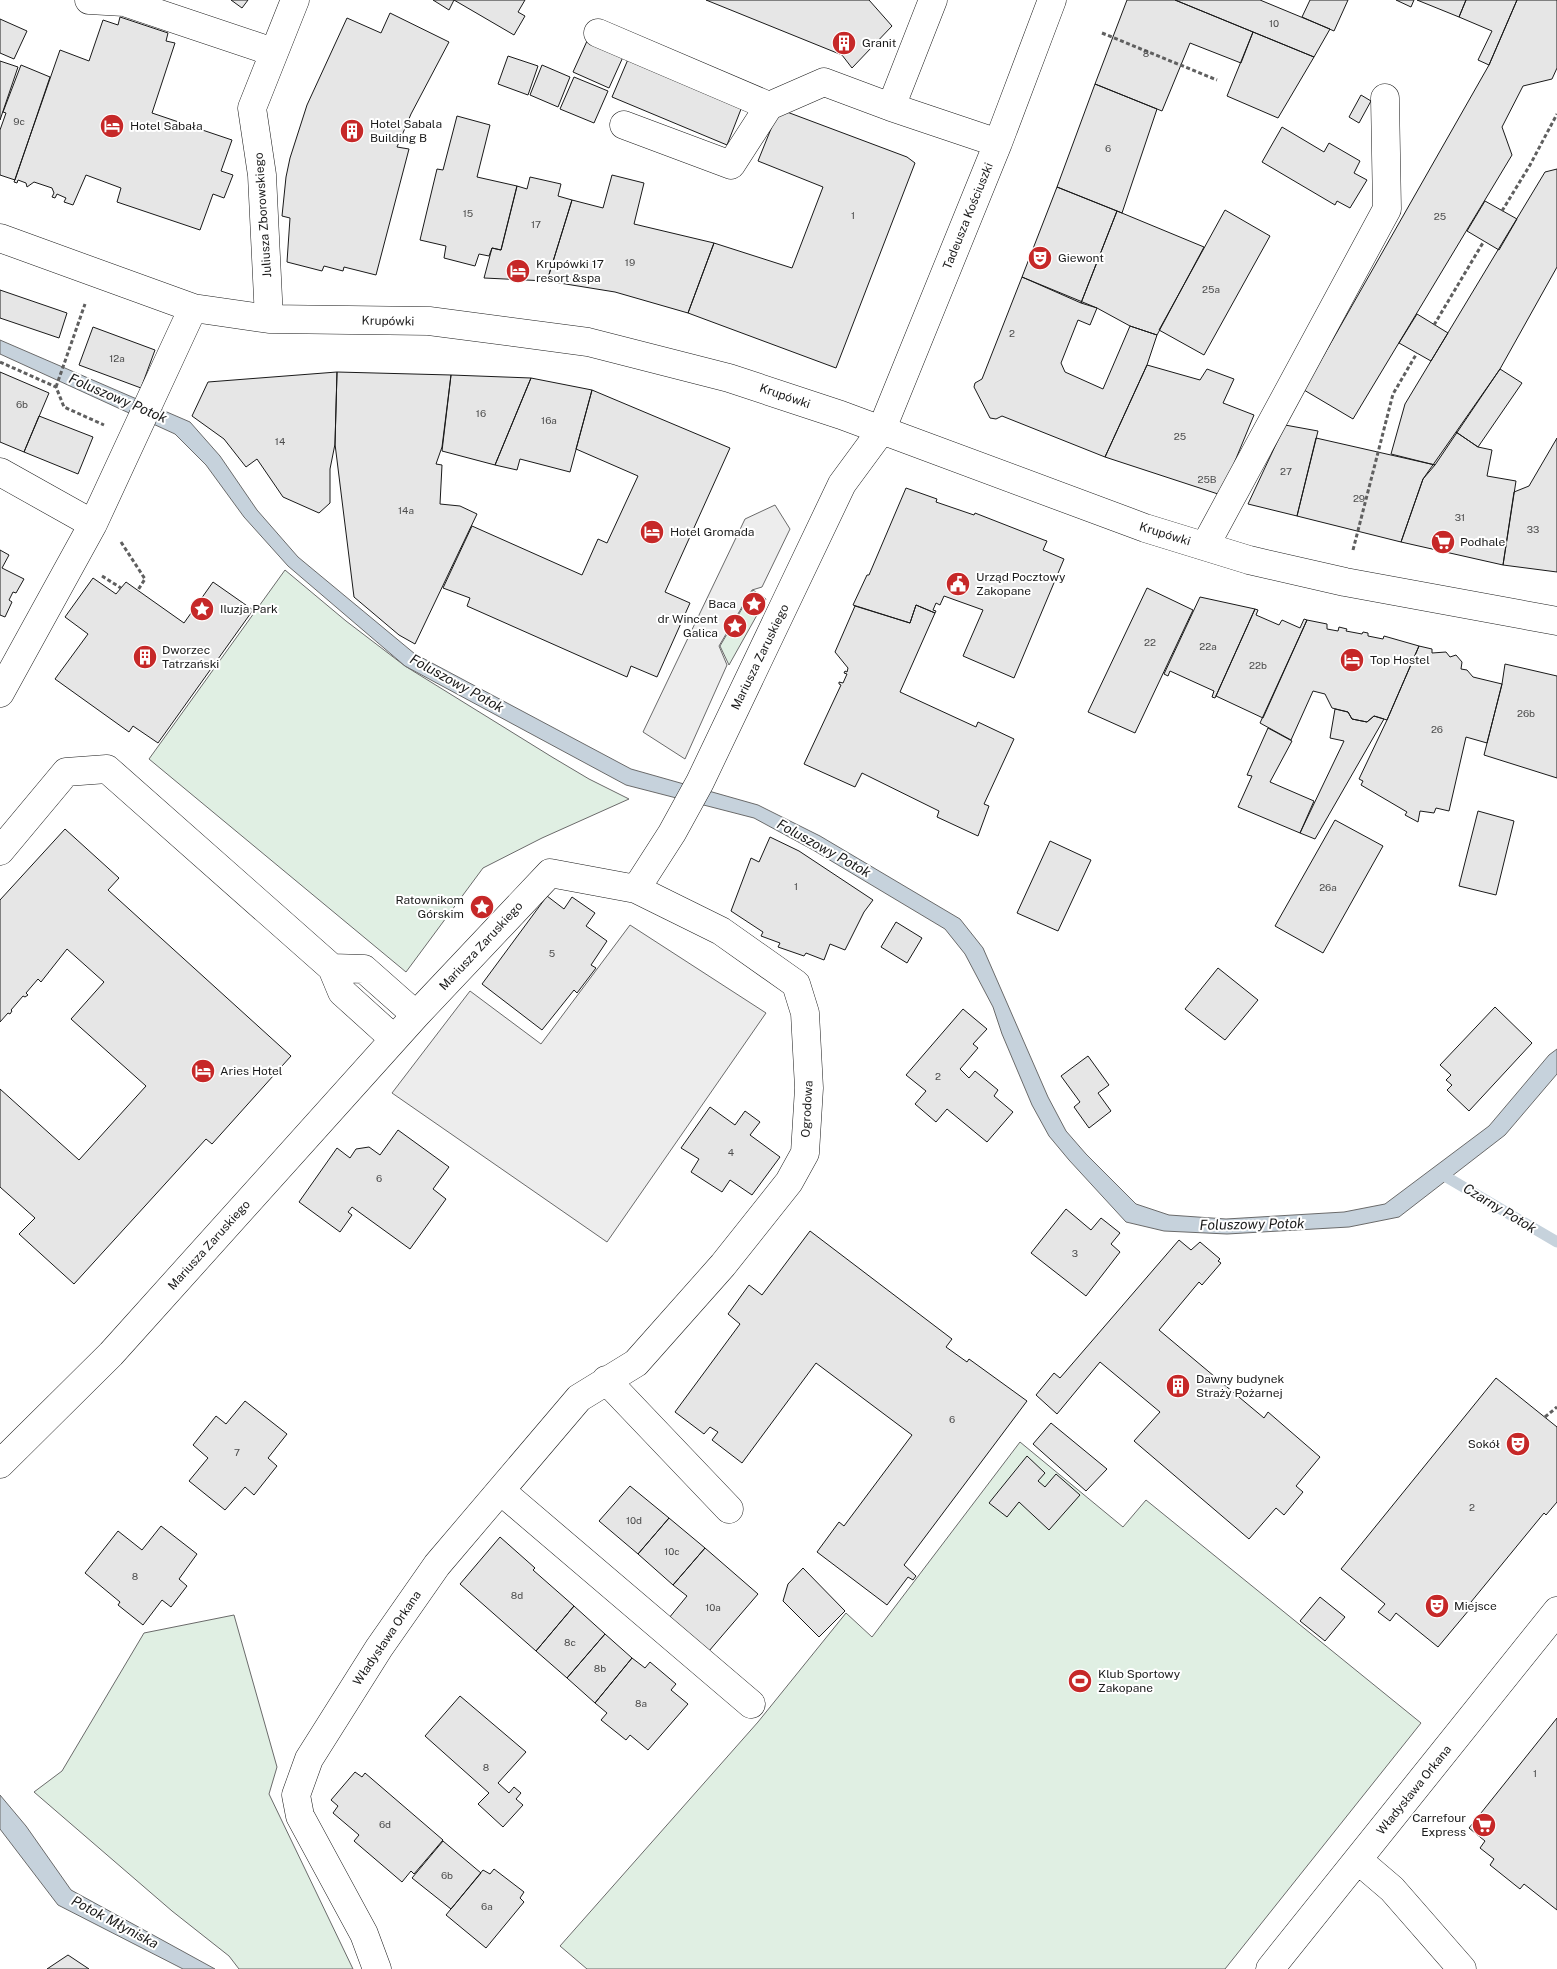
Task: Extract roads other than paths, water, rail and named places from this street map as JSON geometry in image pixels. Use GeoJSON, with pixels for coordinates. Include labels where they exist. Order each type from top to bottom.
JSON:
{"type":"FeatureCollection","features":[{"type":"Feature","properties":{"kind":"street"},"geometry":{"type":"LineString","coordinates":[[89,0],[124,2],[273,52]]}},
{"type":"Feature","properties":{"kind":"street","name":"Juliusza Zborowskiego"},"geometry":{"type":"LineString","coordinates":[[269,319],[262,175],[252,108],[295,0]]}},
{"type":"Feature","properties":{"kind":"street"},"geometry":{"type":"LineString","coordinates":[[891,107],[933,0]]}},
{"type":"Feature","properties":{"kind":"street","name":"Tadeusza Kościuszki"},"geometry":{"type":"LineString","coordinates":[[881,431],[998,143],[1052,0]]}},
{"type":"Feature","properties":{"kind":"street"},"geometry":{"type":"LineString","coordinates":[[598,33],[769,106]]}},
{"type":"Feature","properties":{"kind":"street"},"geometry":{"type":"LineString","coordinates":[[624,125],[731,165],[769,106],[824,82],[998,143]]}},
{"type":"Feature","properties":{"kind":"street"},"geometry":{"type":"LineString","coordinates":[[1205,546],[1387,209],[1386,98]]}},
{"type":"Feature","properties":{"kind":"street","name":"Krupówki"},"geometry":{"type":"LineString","coordinates":[[0,238],[193,308],[269,319],[429,321],[588,342],[729,378],[881,431],[1145,528],[1249,560],[1345,582],[1557,622]]}},
{"type":"Feature","properties":{"kind":"street"},"geometry":{"type":"LineString","coordinates":[[0,693],[96,517],[158,387],[193,308]]}},
{"type":"Feature","properties":{"kind":"street","name":"Mariusza Zaruskiego"},"geometry":{"type":"LineString","coordinates":[[0,1464],[111,1354],[394,1039],[550,874],[636,888],[672,833],[700,782],[842,484],[881,431]]}},
{"type":"Feature","properties":{"kind":"street"},"geometry":{"type":"LineString","coordinates":[[0,472],[96,517]]}},
{"type":"Feature","properties":{"kind":"street"},"geometry":{"type":"LineString","coordinates":[[0,851],[66,772],[107,768],[332,968],[342,992],[394,1039]]}},
{"type":"Feature","properties":{"kind":"street","name":"Ogrodowa"},"geometry":{"type":"LineString","coordinates":[[636,888],[722,931],[796,984],[806,1014],[809,1088],[805,1153],[789,1182],[723,1265],[636,1363]]}},
{"type":"Feature","properties":{"kind":"street"},"geometry":{"type":"LineString","coordinates":[[332,968],[364,969],[416,1015]]}},
{"type":"Feature","properties":{"kind":"street","name":"Władysława Orkana"},"geometry":{"type":"LineString","coordinates":[[377,1969],[364,1934],[300,1816],[296,1795],[309,1759],[379,1648],[437,1565],[579,1398],[636,1363]]}},
{"type":"Feature","properties":{"kind":"street"},"geometry":{"type":"LineString","coordinates":[[606,1380],[729,1509]]}},
{"type":"Feature","properties":{"kind":"street"},"geometry":{"type":"LineString","coordinates":[[501,1491],[751,1704]]}},
{"type":"Feature","properties":{"kind":"street","name":"Władysława Orkana"},"geometry":{"type":"LineString","coordinates":[[1270,1969],[1557,1612]]}},
{"type":"Feature","properties":{"kind":"street"},"geometry":{"type":"LineString","coordinates":[[1358,1860],[1392,1889],[1462,1969]]}},
{"type":"Feature","properties":{"kind":"water","name":"Foluszowy Potok"},"geometry":{"type":"Polygon","coordinates":[[[0,340],[190,422],[220,456],[257,510],[298,557],[415,654],[631,769],[758,805],[820,836],[960,919],[983,948],[1048,1097],[1066,1131],[1136,1204],[1169,1215],[1226,1219],[1344,1212],[1385,1204],[1489,1126],[1549,1055],[1557,1049],[1557,1074],[1505,1135],[1399,1217],[1349,1227],[1227,1234],[1164,1231],[1126,1222],[1049,1136],[1032,1105],[1002,1034],[993,1007],[965,954],[945,929],[813,850],[754,818],[626,785],[405,666],[288,566],[244,517],[206,465],[175,434],[0,354],[0,340]]]}},
{"type":"Feature","properties":{"kind":"water","name":"Potok Młyniska"},"geometry":{"type":"Polygon","coordinates":[[[0,1795],[26,1826],[71,1890],[215,1969],[183,1969],[58,1905],[0,1829],[0,1795]]]}},
{"type":"Feature","properties":{"kind":"waterway","name":"Czarny Potok"},"geometry":{"type":"LineString","coordinates":[[1443,1175],[1557,1242]]}},
{"type":"Feature","properties":{"kind":"place","name":"Granit"},"geometry":{"type":"Point","coordinates":[844,43]}},
{"type":"Feature","properties":{"kind":"place","name":"Hotel Sabała"},"geometry":{"type":"Point","coordinates":[112,126]}},
{"type":"Feature","properties":{"kind":"place","name":"Hotel Sabala Building B"},"geometry":{"type":"Point","coordinates":[352,131]}},
{"type":"Feature","properties":{"kind":"place","name":"Giewont"},"geometry":{"type":"Point","coordinates":[1040,258]}},
{"type":"Feature","properties":{"kind":"place","name":"Krupówki 17 resort &spa"},"geometry":{"type":"Point","coordinates":[518,271]}},
{"type":"Feature","properties":{"kind":"place","name":"Hotel Gromada"},"geometry":{"type":"Point","coordinates":[652,532]}},
{"type":"Feature","properties":{"kind":"place","name":"Podhale"},"geometry":{"type":"Point","coordinates":[1443,542]}},
{"type":"Feature","properties":{"kind":"place","name":"Urząd Pocztowy Zakopane"},"geometry":{"type":"Point","coordinates":[958,584]}},
{"type":"Feature","properties":{"kind":"place","name":"Baca"},"geometry":{"type":"Point","coordinates":[754,604]}},
{"type":"Feature","properties":{"kind":"place","name":"Iluzja Park"},"geometry":{"type":"Point","coordinates":[202,609]}},
{"type":"Feature","properties":{"kind":"place","name":"dr Wincent Galica"},"geometry":{"type":"Point","coordinates":[735,626]}},
{"type":"Feature","properties":{"kind":"place","name":"Dworzec Tatrzański"},"geometry":{"type":"Point","coordinates":[145,657]}},
{"type":"Feature","properties":{"kind":"place","name":"Top Hostel"},"geometry":{"type":"Point","coordinates":[1352,660]}},
{"type":"Feature","properties":{"kind":"place","name":"Ratownikom Górskim"},"geometry":{"type":"Point","coordinates":[482,907]}},
{"type":"Feature","properties":{"kind":"place","name":"Aries Hotel"},"geometry":{"type":"Point","coordinates":[203,1071]}},
{"type":"Feature","properties":{"kind":"place","name":"Dawny budynek Straży Pożarnej"},"geometry":{"type":"Point","coordinates":[1178,1386]}},
{"type":"Feature","properties":{"kind":"place","name":"Sokół"},"geometry":{"type":"Point","coordinates":[1518,1444]}},
{"type":"Feature","properties":{"kind":"place","name":"Miejsce"},"geometry":{"type":"Point","coordinates":[1437,1606]}},
{"type":"Feature","properties":{"kind":"place","name":"Klub Sportowy Zakopane"},"geometry":{"type":"Point","coordinates":[1080,1681]}},
{"type":"Feature","properties":{"kind":"place","name":"Carrefour Express"},"geometry":{"type":"Point","coordinates":[1484,1825]}}]}
